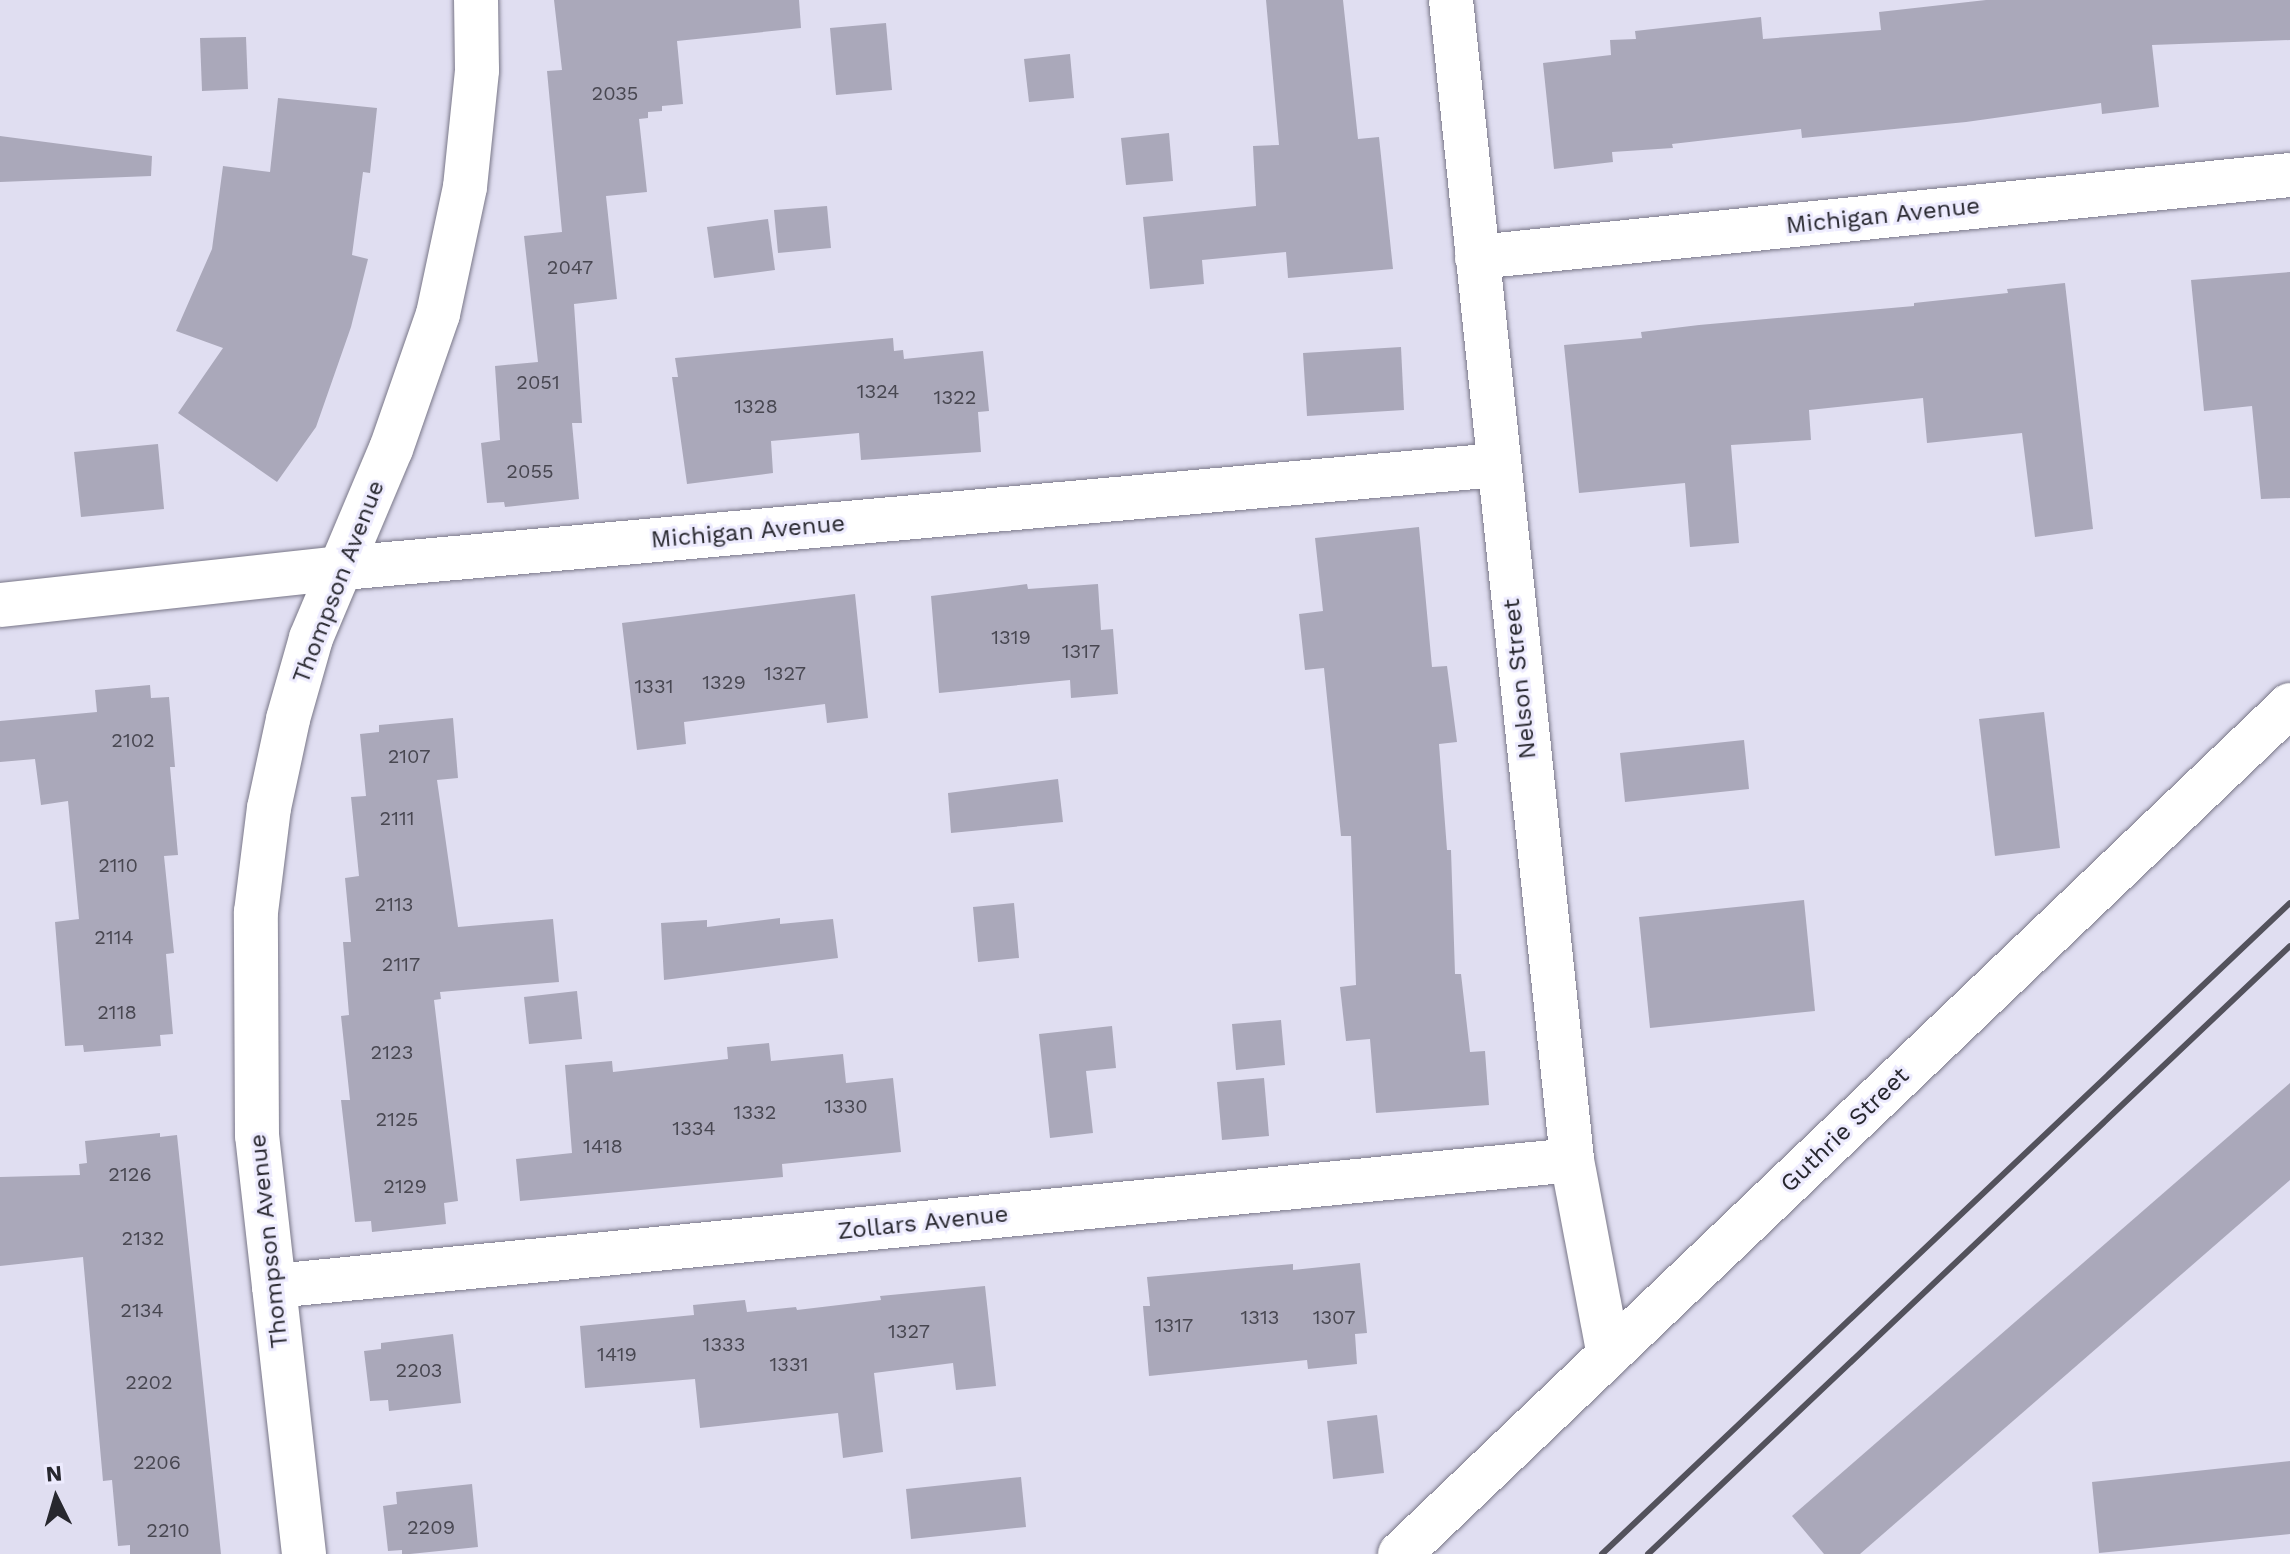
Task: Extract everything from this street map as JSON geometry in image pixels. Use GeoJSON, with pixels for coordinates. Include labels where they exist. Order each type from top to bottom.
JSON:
{"type":"FeatureCollection","features":[{"type":"Feature","properties":{"kind":"street","name":"Thompson Avenue"},"geometry":{"type":"LineString","coordinates":[[304,1554],[257,1136],[256,912],[269,808],[288,719],[311,638],[391,449],[438,314],[465,187],[477,70],[476,0]]}},
{"type":"Feature","properties":{"kind":"street","name":"Nelson Street"},"geometry":{"type":"LineString","coordinates":[[1451,0],[1497,465],[1572,1160],[1609,1355]]}},
{"type":"Feature","properties":{"kind":"street","name":"Michigan Avenue"},"geometry":{"type":"LineString","coordinates":[[1477,257],[2290,175]]}},
{"type":"Feature","properties":{"kind":"street","name":"Michigan Avenue"},"geometry":{"type":"LineString","coordinates":[[0,605],[343,568],[1497,465]]}},
{"type":"Feature","properties":{"kind":"street","name":"Guthrie Street"},"geometry":{"type":"LineString","coordinates":[[1400,1554],[2290,705]]}},
{"type":"Feature","properties":{"kind":"street","name":"Zollars Avenue"},"geometry":{"type":"LineString","coordinates":[[274,1286],[1572,1160]]}},
{"type":"Feature","properties":{"kind":"building"},"geometry":{"type":"Polygon","coordinates":[[[554,0],[799,0],[801,28],[677,41],[683,104],[662,106],[662,111],[648,112],[648,118],[639,119],[647,192],[606,196],[617,299],[574,304],[582,423],[572,423],[579,499],[505,507],[504,502],[487,503],[481,443],[500,440],[495,366],[538,362],[524,236],[562,232],[547,71],[562,70],[554,0]]]}},
{"type":"Feature","properties":{"kind":"building"},"geometry":{"type":"Polygon","coordinates":[[[1266,0],[1343,0],[1358,139],[1379,137],[1393,269],[1288,278],[1286,252],[1202,260],[1204,284],[1150,289],[1143,217],[1256,206],[1253,146],[1279,145],[1266,0]]]}},
{"type":"Feature","properties":{"kind":"building"},"geometry":{"type":"Polygon","coordinates":[[[1986,0],[2290,0],[2290,40],[2152,45],[2159,107],[2102,114],[2101,103],[1966,122],[1802,138],[1801,129],[1672,144],[1673,148],[1612,152],[1613,162],[1554,169],[1543,63],[1611,55],[1610,40],[1636,39],[1635,31],[1761,17],[1763,39],[1881,30],[1879,12],[1986,0]]]}},
{"type":"Feature","properties":{"kind":"building"},"geometry":{"type":"Polygon","coordinates":[[[886,23],[892,90],[836,95],[830,28],[886,23]]]}},
{"type":"Feature","properties":{"kind":"building"},"geometry":{"type":"Polygon","coordinates":[[[246,37],[248,89],[202,91],[200,38],[246,37]]]}},
{"type":"Feature","properties":{"kind":"building"},"geometry":{"type":"Polygon","coordinates":[[[1070,54],[1074,98],[1029,102],[1024,59],[1070,54]]]}},
{"type":"Feature","properties":{"kind":"building"},"geometry":{"type":"Polygon","coordinates":[[[278,98],[377,108],[370,173],[363,172],[352,255],[368,259],[351,327],[316,427],[277,482],[178,413],[223,348],[176,331],[212,249],[223,166],[270,172],[278,98]]]}},
{"type":"Feature","properties":{"kind":"building"},"geometry":{"type":"Polygon","coordinates":[[[1169,133],[1173,181],[1126,185],[1121,138],[1169,133]]]}},
{"type":"Feature","properties":{"kind":"building"},"geometry":{"type":"Polygon","coordinates":[[[0,136],[152,156],[151,176],[0,182],[0,136]]]}},
{"type":"Feature","properties":{"kind":"building"},"geometry":{"type":"Polygon","coordinates":[[[827,206],[831,248],[778,253],[774,210],[827,206]]]}},
{"type":"Feature","properties":{"kind":"building"},"geometry":{"type":"Polygon","coordinates":[[[768,219],[775,270],[714,278],[707,227],[768,219]]]}},
{"type":"Feature","properties":{"kind":"building"},"geometry":{"type":"Polygon","coordinates":[[[2290,272],[2290,498],[2261,499],[2252,406],[2204,411],[2191,280],[2290,272]]]}},
{"type":"Feature","properties":{"kind":"building"},"geometry":{"type":"Polygon","coordinates":[[[2065,283],[2093,529],[2035,537],[2022,433],[1927,443],[1923,398],[1809,410],[1811,440],[1731,445],[1739,543],[1690,547],[1685,483],[1579,493],[1564,345],[1642,338],[1641,332],[1699,325],[1914,306],[1914,303],[2008,293],[2007,289],[2065,283]]]}},
{"type":"Feature","properties":{"kind":"building"},"geometry":{"type":"Polygon","coordinates":[[[893,338],[894,351],[903,350],[904,359],[983,351],[989,411],[978,412],[981,452],[861,460],[859,433],[771,441],[773,473],[687,484],[672,377],[678,377],[675,358],[893,338]]]}},
{"type":"Feature","properties":{"kind":"building"},"geometry":{"type":"Polygon","coordinates":[[[1401,347],[1404,410],[1307,416],[1303,353],[1401,347]]]}},
{"type":"Feature","properties":{"kind":"building"},"geometry":{"type":"Polygon","coordinates":[[[158,444],[164,509],[81,517],[74,452],[158,444]]]}},
{"type":"Feature","properties":{"kind":"building"},"geometry":{"type":"Polygon","coordinates":[[[1419,527],[1432,667],[1447,666],[1457,742],[1439,744],[1447,850],[1451,850],[1455,974],[1461,974],[1470,1052],[1485,1051],[1489,1105],[1376,1113],[1370,1039],[1346,1041],[1340,987],[1356,985],[1351,836],[1341,836],[1324,668],[1305,670],[1299,614],[1323,611],[1315,538],[1419,527]]]}},
{"type":"Feature","properties":{"kind":"building"},"geometry":{"type":"Polygon","coordinates":[[[1027,584],[1028,589],[1098,584],[1101,630],[1113,629],[1118,694],[1071,698],[1070,680],[939,693],[931,596],[1027,584]]]}},
{"type":"Feature","properties":{"kind":"building"},"geometry":{"type":"Polygon","coordinates":[[[855,594],[868,718],[827,723],[825,704],[684,722],[686,744],[637,750],[622,623],[855,594]]]}},
{"type":"Feature","properties":{"kind":"building"},"geometry":{"type":"Polygon","coordinates":[[[150,685],[151,698],[169,697],[175,767],[170,767],[178,855],[164,856],[174,953],[166,954],[173,1034],[160,1035],[161,1046],[84,1052],[83,1045],[65,1046],[55,922],[79,919],[68,801],[41,805],[35,759],[0,762],[0,721],[97,712],[95,690],[150,685]]]}},
{"type":"Feature","properties":{"kind":"building"},"geometry":{"type":"Polygon","coordinates":[[[2044,712],[2060,848],[1995,856],[1979,719],[2044,712]]]}},
{"type":"Feature","properties":{"kind":"building"},"geometry":{"type":"Polygon","coordinates":[[[453,718],[458,778],[437,780],[458,927],[553,919],[559,982],[440,992],[441,999],[434,1000],[458,1201],[444,1203],[446,1224],[372,1232],[371,1221],[355,1222],[341,1100],[350,1100],[341,1016],[349,1015],[343,942],[351,942],[345,878],[359,876],[351,797],[366,796],[360,734],[379,732],[379,725],[453,718]]]}},
{"type":"Feature","properties":{"kind":"building"},"geometry":{"type":"Polygon","coordinates":[[[1744,740],[1749,789],[1625,802],[1620,753],[1744,740]]]}},
{"type":"Feature","properties":{"kind":"building"},"geometry":{"type":"Polygon","coordinates":[[[1058,779],[1063,822],[951,833],[948,793],[1058,779]]]}},
{"type":"Feature","properties":{"kind":"building"},"geometry":{"type":"Polygon","coordinates":[[[1804,900],[1815,1011],[1650,1028],[1639,917],[1804,900]]]}},
{"type":"Feature","properties":{"kind":"building"},"geometry":{"type":"Polygon","coordinates":[[[1014,903],[1019,958],[978,962],[973,907],[1014,903]]]}},
{"type":"Feature","properties":{"kind":"building"},"geometry":{"type":"Polygon","coordinates":[[[780,918],[780,924],[833,919],[838,958],[664,980],[661,923],[707,920],[707,927],[780,918]]]}},
{"type":"Feature","properties":{"kind":"building"},"geometry":{"type":"Polygon","coordinates":[[[577,991],[582,1039],[529,1044],[524,997],[577,991]]]}},
{"type":"Feature","properties":{"kind":"building"},"geometry":{"type":"Polygon","coordinates":[[[1281,1020],[1285,1065],[1236,1070],[1232,1024],[1281,1020]]]}},
{"type":"Feature","properties":{"kind":"building"},"geometry":{"type":"Polygon","coordinates":[[[1112,1026],[1116,1068],[1086,1071],[1093,1133],[1050,1138],[1039,1034],[1112,1026]]]}},
{"type":"Feature","properties":{"kind":"building"},"geometry":{"type":"Polygon","coordinates":[[[769,1043],[771,1061],[843,1054],[846,1083],[893,1078],[901,1152],[782,1164],[783,1177],[520,1201],[516,1159],[572,1153],[565,1065],[612,1061],[613,1072],[728,1059],[727,1047],[769,1043]]]}},
{"type":"Feature","properties":{"kind":"building"},"geometry":{"type":"Polygon","coordinates":[[[1264,1078],[1269,1136],[1222,1140],[1217,1082],[1264,1078]]]}},
{"type":"Feature","properties":{"kind":"building"},"geometry":{"type":"Polygon","coordinates":[[[2290,1083],[2290,1180],[1860,1554],[1824,1554],[1792,1516],[2290,1083]]]}},
{"type":"Feature","properties":{"kind":"building"},"geometry":{"type":"Polygon","coordinates":[[[160,1133],[160,1137],[177,1135],[221,1554],[130,1554],[130,1545],[118,1546],[112,1480],[103,1481],[83,1257],[0,1266],[0,1177],[80,1175],[79,1164],[87,1163],[85,1141],[160,1133]]]}},
{"type":"Feature","properties":{"kind":"building"},"geometry":{"type":"Polygon","coordinates":[[[1360,1263],[1367,1333],[1355,1334],[1357,1364],[1308,1369],[1307,1360],[1149,1376],[1143,1306],[1150,1306],[1147,1277],[1293,1264],[1293,1270],[1360,1263]]]}},
{"type":"Feature","properties":{"kind":"building"},"geometry":{"type":"Polygon","coordinates":[[[985,1286],[996,1386],[956,1390],[953,1363],[874,1373],[883,1452],[843,1458],[838,1413],[700,1428],[695,1379],[585,1388],[580,1326],[694,1315],[693,1305],[745,1300],[747,1312],[796,1307],[797,1310],[881,1300],[880,1296],[985,1286]]]}},
{"type":"Feature","properties":{"kind":"building"},"geometry":{"type":"Polygon","coordinates":[[[453,1334],[461,1403],[389,1411],[388,1400],[370,1401],[364,1351],[381,1349],[381,1343],[453,1334]]]}},
{"type":"Feature","properties":{"kind":"building"},"geometry":{"type":"Polygon","coordinates":[[[1377,1415],[1384,1473],[1333,1479],[1327,1421],[1377,1415]]]}},
{"type":"Feature","properties":{"kind":"building"},"geometry":{"type":"Polygon","coordinates":[[[2290,1461],[2290,1534],[2099,1553],[2092,1482],[2290,1461]]]}},
{"type":"Feature","properties":{"kind":"building"},"geometry":{"type":"Polygon","coordinates":[[[1021,1477],[1026,1527],[911,1539],[906,1489],[1021,1477]]]}},
{"type":"Feature","properties":{"kind":"building"},"geometry":{"type":"Polygon","coordinates":[[[472,1484],[478,1547],[410,1554],[402,1554],[402,1550],[388,1551],[383,1506],[397,1504],[396,1492],[472,1484]]]}},
{"type":"Feature","properties":{"kind":"railway"},"geometry":{"type":"LineString","coordinates":[[1602,1554],[2290,903]]}},
{"type":"Feature","properties":{"kind":"railway"},"geometry":{"type":"LineString","coordinates":[[1648,1554],[2290,946]]}}]}
